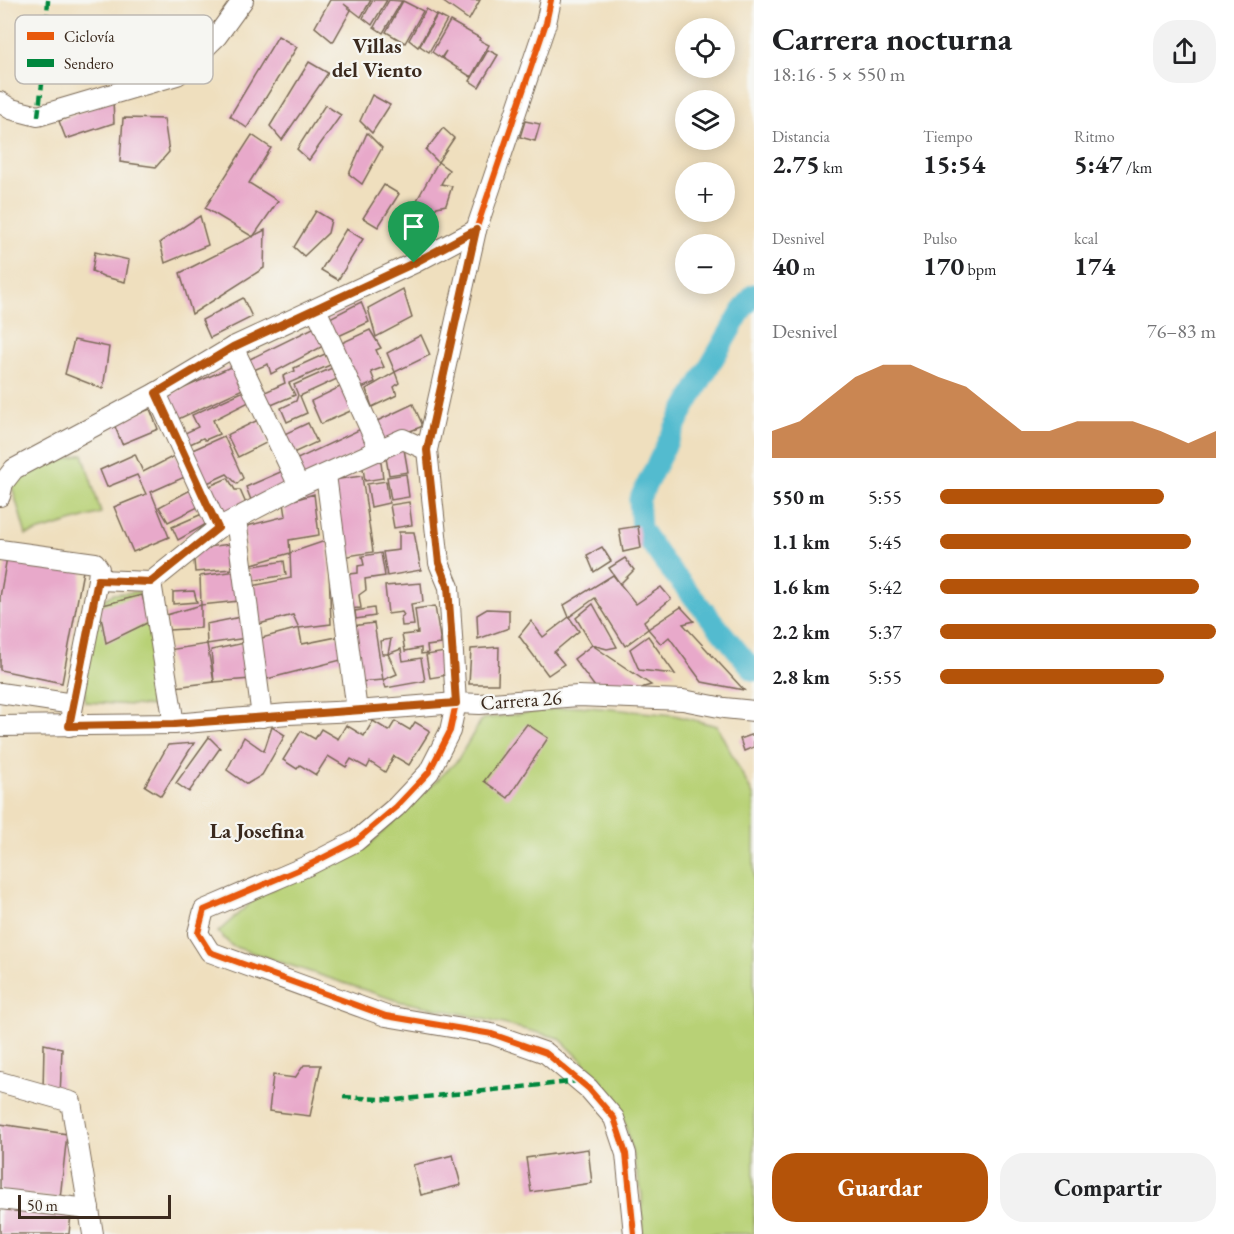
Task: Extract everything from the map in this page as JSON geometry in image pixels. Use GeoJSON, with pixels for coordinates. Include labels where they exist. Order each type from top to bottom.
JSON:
{"type":"FeatureCollection","features":[{"type":"Feature","properties":{"kind":"street"},"geometry":{"type":"LineString","coordinates":[[213,40],[243,0]]}},
{"type":"Feature","properties":{"kind":"street"},"geometry":{"type":"LineString","coordinates":[[551,0],[546,23],[476,230],[427,450],[439,563],[448,586],[456,703],[450,731],[429,772],[396,807],[356,841],[307,866],[204,910],[198,933],[210,952],[386,1016],[492,1034],[546,1053],[589,1089],[614,1118],[626,1154],[634,1234]]}},
{"type":"Feature","properties":{"kind":"street"},"geometry":{"type":"LineString","coordinates":[[0,102],[11,109],[38,116],[146,84]]}},
{"type":"Feature","properties":{"kind":"street"},"geometry":{"type":"LineString","coordinates":[[0,496],[3,483],[14,469],[156,393],[233,347],[414,263],[476,230]]}},
{"type":"Feature","properties":{"kind":"street"},"geometry":{"type":"LineString","coordinates":[[316,309],[380,451]]}},
{"type":"Feature","properties":{"kind":"street"},"geometry":{"type":"LineString","coordinates":[[233,347],[299,486]]}},
{"type":"Feature","properties":{"kind":"street"},"geometry":{"type":"LineString","coordinates":[[156,393],[218,528]]}},
{"type":"Feature","properties":{"kind":"street"},"geometry":{"type":"LineString","coordinates":[[151,582],[218,528],[299,486],[403,439],[427,450]]}},
{"type":"Feature","properties":{"kind":"street"},"geometry":{"type":"LineString","coordinates":[[326,475],[357,711]]}},
{"type":"Feature","properties":{"kind":"street"},"geometry":{"type":"LineString","coordinates":[[236,519],[262,717]]}},
{"type":"Feature","properties":{"kind":"street"},"geometry":{"type":"LineString","coordinates":[[0,550],[151,582]]}},
{"type":"Feature","properties":{"kind":"street"},"geometry":{"type":"LineString","coordinates":[[69,726],[97,571]]}},
{"type":"Feature","properties":{"kind":"street"},"geometry":{"type":"LineString","coordinates":[[151,582],[174,724]]}},
{"type":"Feature","properties":{"kind":"street"},"geometry":{"type":"LineString","coordinates":[[0,693],[73,704]]}},
{"type":"Feature","properties":{"kind":"street","name":"Carrera 26"},"geometry":{"type":"LineString","coordinates":[[0,726],[174,724],[578,696],[683,700],[754,711]]}},
{"type":"Feature","properties":{"kind":"street"},"geometry":{"type":"LineString","coordinates":[[0,1082],[71,1102],[93,1234]]}},
{"type":"Feature","properties":{"kind":"street"},"geometry":{"type":"LineString","coordinates":[[0,1199],[89,1209]]}},
{"type":"Feature","properties":{"kind":"green space"},"geometry":{"type":"Polygon","coordinates":[[[83,454],[101,513],[26,535],[9,476],[83,454]]]}},
{"type":"Feature","properties":{"kind":"green space"},"geometry":{"type":"Polygon","coordinates":[[[149,591],[163,707],[85,702],[84,678],[97,604],[113,594],[149,591]]]}},
{"type":"Feature","properties":{"kind":"green space"},"geometry":{"type":"Polygon","coordinates":[[[578,706],[674,715],[717,726],[754,797],[754,1234],[642,1234],[642,1194],[624,1119],[598,1076],[559,1038],[459,1013],[398,1001],[232,946],[218,932],[259,895],[369,845],[457,761],[482,719],[578,706]]]}},
{"type":"Feature","properties":{"kind":"building"},"geometry":{"type":"Polygon","coordinates":[[[330,0],[371,0],[361,17],[344,4],[351,10],[333,42],[315,27],[330,0]]]}},
{"type":"Feature","properties":{"kind":"building"},"geometry":{"type":"Polygon","coordinates":[[[373,0],[387,0],[372,25],[363,18],[373,0]]]}},
{"type":"Feature","properties":{"kind":"building"},"geometry":{"type":"Polygon","coordinates":[[[389,0],[402,1],[383,33],[374,27],[389,0]]]}},
{"type":"Feature","properties":{"kind":"building"},"geometry":{"type":"Polygon","coordinates":[[[443,0],[480,0],[469,20],[443,0]]]}},
{"type":"Feature","properties":{"kind":"building"},"geometry":{"type":"Polygon","coordinates":[[[403,1],[423,11],[405,43],[386,32],[403,1]]]}},
{"type":"Feature","properties":{"kind":"building"},"geometry":{"type":"Polygon","coordinates":[[[426,9],[436,15],[418,47],[409,40],[426,9]]]}},
{"type":"Feature","properties":{"kind":"building"},"geometry":{"type":"Polygon","coordinates":[[[437,15],[447,20],[429,52],[420,46],[437,15]]]}},
{"type":"Feature","properties":{"kind":"building"},"geometry":{"type":"Polygon","coordinates":[[[450,21],[489,45],[471,77],[442,58],[446,51],[441,58],[432,52],[450,21]]]}},
{"type":"Feature","properties":{"kind":"building"},"geometry":{"type":"Polygon","coordinates":[[[278,36],[297,47],[247,128],[230,116],[278,36]]]}},
{"type":"Feature","properties":{"kind":"building"},"geometry":{"type":"Polygon","coordinates":[[[488,50],[498,55],[479,87],[470,81],[488,50]]]}},
{"type":"Feature","properties":{"kind":"building"},"geometry":{"type":"Polygon","coordinates":[[[309,62],[328,73],[282,140],[270,126],[309,62]]]}},
{"type":"Feature","properties":{"kind":"building"},"geometry":{"type":"Polygon","coordinates":[[[372,95],[390,105],[372,133],[360,121],[372,95]]]}},
{"type":"Feature","properties":{"kind":"building"},"geometry":{"type":"Polygon","coordinates":[[[113,99],[114,123],[66,139],[59,121],[113,99]]]}},
{"type":"Feature","properties":{"kind":"building"},"geometry":{"type":"Polygon","coordinates":[[[325,105],[341,115],[309,160],[297,149],[325,105]]]}},
{"type":"Feature","properties":{"kind":"building"},"geometry":{"type":"Polygon","coordinates":[[[123,118],[164,119],[169,152],[156,167],[120,162],[123,118]]]}},
{"type":"Feature","properties":{"kind":"building"},"geometry":{"type":"Polygon","coordinates":[[[525,121],[540,124],[535,141],[520,137],[525,121]]]}},
{"type":"Feature","properties":{"kind":"building"},"geometry":{"type":"Polygon","coordinates":[[[443,128],[454,138],[438,162],[426,150],[443,128]]]}},
{"type":"Feature","properties":{"kind":"building"},"geometry":{"type":"Polygon","coordinates":[[[367,133],[382,148],[362,184],[349,174],[367,133]]]}},
{"type":"Feature","properties":{"kind":"building"},"geometry":{"type":"Polygon","coordinates":[[[252,135],[271,148],[249,183],[278,201],[253,237],[205,208],[252,135]]]}},
{"type":"Feature","properties":{"kind":"building"},"geometry":{"type":"Polygon","coordinates":[[[438,162],[449,170],[441,184],[452,186],[446,205],[437,207],[431,213],[416,202],[438,162]]]}},
{"type":"Feature","properties":{"kind":"building"},"geometry":{"type":"Polygon","coordinates":[[[384,185],[399,194],[378,227],[363,218],[384,185]]]}},
{"type":"Feature","properties":{"kind":"building"},"geometry":{"type":"Polygon","coordinates":[[[316,211],[331,220],[328,233],[304,256],[294,247],[316,211]]]}},
{"type":"Feature","properties":{"kind":"building"},"geometry":{"type":"Polygon","coordinates":[[[200,216],[208,245],[165,263],[160,242],[200,216]]]}},
{"type":"Feature","properties":{"kind":"building"},"geometry":{"type":"Polygon","coordinates":[[[346,229],[363,239],[338,280],[321,270],[346,229]]]}},
{"type":"Feature","properties":{"kind":"building"},"geometry":{"type":"Polygon","coordinates":[[[265,230],[264,268],[192,314],[180,273],[265,230]]]}},
{"type":"Feature","properties":{"kind":"building"},"geometry":{"type":"Polygon","coordinates":[[[95,252],[129,260],[125,282],[92,271],[95,252]]]}},
{"type":"Feature","properties":{"kind":"building"},"geometry":{"type":"Polygon","coordinates":[[[403,289],[412,318],[376,337],[368,308],[403,289]]]}},
{"type":"Feature","properties":{"kind":"building"},"geometry":{"type":"Polygon","coordinates":[[[243,298],[252,317],[210,338],[202,320],[243,298]]]}},
{"type":"Feature","properties":{"kind":"building"},"geometry":{"type":"Polygon","coordinates":[[[361,302],[369,322],[332,339],[324,321],[361,302]]]}},
{"type":"Feature","properties":{"kind":"building"},"geometry":{"type":"Polygon","coordinates":[[[315,327],[325,345],[271,374],[268,364],[249,372],[246,361],[315,327]]]}},
{"type":"Feature","properties":{"kind":"building"},"geometry":{"type":"Polygon","coordinates":[[[370,330],[381,348],[376,350],[384,367],[371,372],[375,382],[355,391],[335,346],[370,330]]]}},
{"type":"Feature","properties":{"kind":"building"},"geometry":{"type":"Polygon","coordinates":[[[421,335],[430,355],[395,372],[387,353],[421,335]]]}},
{"type":"Feature","properties":{"kind":"building"},"geometry":{"type":"Polygon","coordinates":[[[74,340],[109,347],[103,389],[65,374],[74,340]]]}},
{"type":"Feature","properties":{"kind":"building"},"geometry":{"type":"Polygon","coordinates":[[[325,354],[330,365],[289,383],[295,395],[269,406],[263,393],[285,383],[283,376],[295,371],[294,368],[325,354]]]}},
{"type":"Feature","properties":{"kind":"building"},"geometry":{"type":"Polygon","coordinates":[[[235,365],[245,388],[174,421],[164,397],[235,365]]]}},
{"type":"Feature","properties":{"kind":"building"},"geometry":{"type":"Polygon","coordinates":[[[332,368],[337,379],[300,396],[307,413],[287,422],[281,408],[296,401],[298,395],[294,385],[332,368]]]}},
{"type":"Feature","properties":{"kind":"building"},"geometry":{"type":"Polygon","coordinates":[[[395,372],[399,383],[394,387],[397,395],[372,407],[366,389],[395,372]]]}},
{"type":"Feature","properties":{"kind":"building"},"geometry":{"type":"Polygon","coordinates":[[[344,385],[355,409],[321,424],[311,401],[344,385]]]}},
{"type":"Feature","properties":{"kind":"building"},"geometry":{"type":"Polygon","coordinates":[[[244,391],[249,402],[213,420],[219,434],[188,445],[183,434],[198,427],[192,415],[244,391]]]}},
{"type":"Feature","properties":{"kind":"building"},"geometry":{"type":"Polygon","coordinates":[[[413,404],[423,426],[382,442],[375,422],[413,404]]]}},
{"type":"Feature","properties":{"kind":"building"},"geometry":{"type":"Polygon","coordinates":[[[150,409],[158,429],[122,444],[114,424],[150,409]]]}},
{"type":"Feature","properties":{"kind":"building"},"geometry":{"type":"Polygon","coordinates":[[[258,420],[268,442],[238,457],[227,435],[258,420]]]}},
{"type":"Feature","properties":{"kind":"building"},"geometry":{"type":"Polygon","coordinates":[[[308,423],[317,442],[289,455],[280,436],[308,423]]]}},
{"type":"Feature","properties":{"kind":"building"},"geometry":{"type":"Polygon","coordinates":[[[365,427],[373,446],[302,480],[293,461],[365,427]]]}},
{"type":"Feature","properties":{"kind":"building"},"geometry":{"type":"Polygon","coordinates":[[[224,436],[243,478],[237,484],[227,474],[203,485],[188,452],[224,436]]]}},
{"type":"Feature","properties":{"kind":"building"},"geometry":{"type":"Polygon","coordinates":[[[404,449],[408,472],[389,475],[385,452],[404,449]]]}},
{"type":"Feature","properties":{"kind":"building"},"geometry":{"type":"Polygon","coordinates":[[[135,454],[143,472],[176,455],[187,476],[151,492],[169,537],[133,552],[114,507],[146,494],[137,475],[107,487],[100,470],[135,454]]]}},
{"type":"Feature","properties":{"kind":"building"},"geometry":{"type":"Polygon","coordinates":[[[380,455],[383,478],[365,481],[362,462],[380,455]]]}},
{"type":"Feature","properties":{"kind":"building"},"geometry":{"type":"Polygon","coordinates":[[[285,470],[290,483],[251,500],[246,487],[285,470]]]}},
{"type":"Feature","properties":{"kind":"building"},"geometry":{"type":"Polygon","coordinates":[[[406,474],[409,497],[391,500],[387,477],[406,474]]]}},
{"type":"Feature","properties":{"kind":"building"},"geometry":{"type":"Polygon","coordinates":[[[362,476],[373,552],[342,557],[332,480],[362,476]]]}},
{"type":"Feature","properties":{"kind":"building"},"geometry":{"type":"Polygon","coordinates":[[[228,478],[235,490],[240,490],[247,506],[219,518],[205,488],[228,478]]]}},
{"type":"Feature","properties":{"kind":"building"},"geometry":{"type":"Polygon","coordinates":[[[386,481],[389,503],[371,507],[367,484],[386,481]]]}},
{"type":"Feature","properties":{"kind":"building"},"geometry":{"type":"Polygon","coordinates":[[[194,488],[202,505],[168,522],[159,507],[194,488]]]}},
{"type":"Feature","properties":{"kind":"building"},"geometry":{"type":"Polygon","coordinates":[[[314,494],[319,535],[289,540],[290,553],[249,565],[243,527],[286,516],[284,503],[314,494]]]}},
{"type":"Feature","properties":{"kind":"building"},"geometry":{"type":"Polygon","coordinates":[[[409,502],[412,525],[394,528],[390,505],[409,502]]]}},
{"type":"Feature","properties":{"kind":"building"},"geometry":{"type":"Polygon","coordinates":[[[202,514],[208,523],[178,540],[172,527],[202,514]]]}},
{"type":"Feature","properties":{"kind":"building"},"geometry":{"type":"Polygon","coordinates":[[[638,526],[641,548],[623,552],[619,529],[638,526]]]}},
{"type":"Feature","properties":{"kind":"building"},"geometry":{"type":"Polygon","coordinates":[[[399,532],[414,532],[421,570],[387,576],[383,552],[399,550],[399,532]]]}},
{"type":"Feature","properties":{"kind":"building"},"geometry":{"type":"Polygon","coordinates":[[[328,540],[331,624],[299,628],[293,615],[259,624],[252,586],[291,578],[290,553],[328,540]]]}},
{"type":"Feature","properties":{"kind":"building"},"geometry":{"type":"Polygon","coordinates":[[[230,544],[232,569],[195,572],[193,549],[230,544]]]}},
{"type":"Feature","properties":{"kind":"building"},"geometry":{"type":"Polygon","coordinates":[[[602,547],[611,561],[594,572],[587,555],[602,547]]]}},
{"type":"Feature","properties":{"kind":"building"},"geometry":{"type":"Polygon","coordinates":[[[381,553],[385,576],[365,579],[366,590],[359,595],[361,608],[346,609],[342,575],[358,573],[358,566],[364,565],[362,556],[381,553]]]}},
{"type":"Feature","properties":{"kind":"building"},"geometry":{"type":"Polygon","coordinates":[[[7,557],[83,571],[62,683],[0,670],[0,597],[7,557]]]}},
{"type":"Feature","properties":{"kind":"building"},"geometry":{"type":"Polygon","coordinates":[[[625,558],[634,570],[620,584],[609,568],[625,558]]]}},
{"type":"Feature","properties":{"kind":"building"},"geometry":{"type":"Polygon","coordinates":[[[284,561],[286,575],[251,581],[248,567],[284,561]]]}},
{"type":"Feature","properties":{"kind":"building"},"geometry":{"type":"Polygon","coordinates":[[[237,571],[239,601],[201,605],[200,576],[237,571]]]}},
{"type":"Feature","properties":{"kind":"building"},"geometry":{"type":"Polygon","coordinates":[[[613,575],[636,604],[661,587],[671,599],[644,621],[648,629],[625,646],[595,598],[569,617],[564,605],[613,575]]]}},
{"type":"Feature","properties":{"kind":"building"},"geometry":{"type":"Polygon","coordinates":[[[421,583],[423,602],[411,604],[414,625],[402,626],[401,617],[404,615],[402,612],[388,614],[385,586],[421,583]]]}},
{"type":"Feature","properties":{"kind":"building"},"geometry":{"type":"Polygon","coordinates":[[[194,591],[197,602],[173,604],[173,592],[194,591]]]}},
{"type":"Feature","properties":{"kind":"building"},"geometry":{"type":"Polygon","coordinates":[[[142,595],[149,622],[106,643],[99,606],[142,595]]]}},
{"type":"Feature","properties":{"kind":"building"},"geometry":{"type":"Polygon","coordinates":[[[593,604],[617,647],[607,649],[592,645],[576,618],[593,604]]]}},
{"type":"Feature","properties":{"kind":"building"},"geometry":{"type":"Polygon","coordinates":[[[201,605],[201,628],[169,630],[166,615],[201,605]]]}},
{"type":"Feature","properties":{"kind":"building"},"geometry":{"type":"Polygon","coordinates":[[[435,606],[441,644],[427,646],[428,653],[421,654],[421,648],[405,651],[402,635],[418,633],[415,609],[435,606]]]}},
{"type":"Feature","properties":{"kind":"building"},"geometry":{"type":"Polygon","coordinates":[[[681,607],[694,621],[683,624],[744,690],[702,682],[669,637],[661,644],[648,629],[681,607]]]}},
{"type":"Feature","properties":{"kind":"building"},"geometry":{"type":"Polygon","coordinates":[[[374,608],[375,616],[356,619],[355,611],[374,608]]]}},
{"type":"Feature","properties":{"kind":"building"},"geometry":{"type":"Polygon","coordinates":[[[487,609],[509,610],[509,628],[478,639],[477,615],[487,609]]]}},
{"type":"Feature","properties":{"kind":"building"},"geometry":{"type":"Polygon","coordinates":[[[246,616],[246,638],[207,644],[206,624],[246,616]]]}},
{"type":"Feature","properties":{"kind":"building"},"geometry":{"type":"Polygon","coordinates":[[[569,617],[579,631],[554,652],[564,664],[548,675],[519,636],[531,621],[543,637],[569,617]]]}},
{"type":"Feature","properties":{"kind":"building"},"geometry":{"type":"Polygon","coordinates":[[[374,623],[383,680],[358,682],[352,626],[374,623]]]}},
{"type":"Feature","properties":{"kind":"building"},"geometry":{"type":"Polygon","coordinates":[[[299,628],[302,644],[342,636],[345,659],[263,680],[258,639],[299,628]]]}},
{"type":"Feature","properties":{"kind":"building"},"geometry":{"type":"Polygon","coordinates":[[[648,636],[675,674],[639,670],[630,649],[648,636]]]}},
{"type":"Feature","properties":{"kind":"building"},"geometry":{"type":"Polygon","coordinates":[[[391,639],[388,654],[382,654],[380,641],[391,639]]]}},
{"type":"Feature","properties":{"kind":"building"},"geometry":{"type":"Polygon","coordinates":[[[249,642],[251,679],[214,682],[211,650],[249,642]]]}},
{"type":"Feature","properties":{"kind":"building"},"geometry":{"type":"Polygon","coordinates":[[[207,644],[214,682],[175,687],[168,650],[207,644]]]}},
{"type":"Feature","properties":{"kind":"building"},"geometry":{"type":"Polygon","coordinates":[[[592,645],[651,685],[635,692],[598,691],[574,659],[592,645]]]}},
{"type":"Feature","properties":{"kind":"building"},"geometry":{"type":"Polygon","coordinates":[[[499,647],[498,684],[469,684],[471,649],[499,647]]]}},
{"type":"Feature","properties":{"kind":"building"},"geometry":{"type":"Polygon","coordinates":[[[401,649],[403,661],[421,658],[425,681],[386,688],[383,680],[397,674],[388,654],[401,649]]]}},
{"type":"Feature","properties":{"kind":"building"},"geometry":{"type":"Polygon","coordinates":[[[445,652],[448,675],[430,678],[426,655],[445,652]]]}},
{"type":"Feature","properties":{"kind":"building"},"geometry":{"type":"Polygon","coordinates":[[[373,721],[389,731],[395,721],[410,730],[415,722],[430,731],[409,765],[394,756],[385,772],[370,762],[367,768],[351,759],[346,767],[328,756],[316,775],[300,765],[297,769],[283,760],[301,731],[315,739],[321,729],[338,739],[346,725],[364,736],[373,721]]]}},
{"type":"Feature","properties":{"kind":"building"},"geometry":{"type":"Polygon","coordinates":[[[527,724],[548,738],[508,798],[484,781],[527,724]]]}},
{"type":"Feature","properties":{"kind":"building"},"geometry":{"type":"Polygon","coordinates":[[[272,727],[285,735],[262,775],[247,784],[227,770],[244,737],[264,751],[272,727]]]}},
{"type":"Feature","properties":{"kind":"building"},"geometry":{"type":"Polygon","coordinates":[[[754,734],[754,747],[744,751],[740,739],[754,734]]]}},
{"type":"Feature","properties":{"kind":"building"},"geometry":{"type":"Polygon","coordinates":[[[209,737],[220,748],[189,792],[176,783],[209,737]]]}},
{"type":"Feature","properties":{"kind":"building"},"geometry":{"type":"Polygon","coordinates":[[[194,743],[161,796],[145,786],[168,745],[194,743]]]}},
{"type":"Feature","properties":{"kind":"building"},"geometry":{"type":"Polygon","coordinates":[[[44,1044],[62,1048],[60,1097],[43,1091],[44,1044]]]}},
{"type":"Feature","properties":{"kind":"building"},"geometry":{"type":"Polygon","coordinates":[[[304,1065],[321,1065],[310,1116],[269,1111],[273,1075],[295,1078],[304,1065]]]}},
{"type":"Feature","properties":{"kind":"building"},"geometry":{"type":"Polygon","coordinates":[[[0,1124],[67,1134],[60,1199],[0,1191],[0,1124]]]}},
{"type":"Feature","properties":{"kind":"building"},"geometry":{"type":"Polygon","coordinates":[[[588,1149],[592,1183],[531,1192],[526,1158],[588,1149]]]}},
{"type":"Feature","properties":{"kind":"building"},"geometry":{"type":"Polygon","coordinates":[[[453,1155],[461,1185],[421,1195],[413,1165],[453,1155]]]}},
{"type":"Feature","properties":{"kind":"building"},"geometry":{"type":"Polygon","coordinates":[[[0,1207],[71,1214],[69,1234],[0,1234],[0,1207]]]}},
{"type":"Feature","properties":{"kind":"waterway"},"geometry":{"type":"LineString","coordinates":[[754,294],[742,310],[680,417],[639,500],[641,529],[664,562],[754,671]]}},
{"type":"Feature","properties":{"kind":"marked path"},"geometry":{"type":"LineString","coordinates":[[47,15],[48,0]]}},
{"type":"Feature","properties":{"kind":"marked path"},"geometry":{"type":"LineString","coordinates":[[38,116],[42,84]]}},
{"type":"Feature","properties":{"kind":"marked path"},"geometry":{"type":"LineString","coordinates":[[343,1097],[396,1100],[580,1081]]}},
{"type":"Feature","properties":{"kind":"cycle path"},"geometry":{"type":"LineString","coordinates":[[551,0],[546,23],[476,230],[427,450],[439,563],[449,587],[456,703],[450,731],[429,772],[396,807],[356,841],[307,866],[204,910],[198,933],[210,952],[386,1016],[492,1034],[546,1053],[589,1089],[614,1118],[626,1154],[634,1234]]}},
{"type":"Feature","properties":{"kind":"district","name":"Villas del Viento"},"geometry":{"type":"Point","coordinates":[377,57]}},
{"type":"Feature","properties":{"kind":"district","name":"La Josefina"},"geometry":{"type":"Point","coordinates":[257,830]}},
{"type":"Feature","properties":{"kind":"route"},"geometry":{"type":"LineString","coordinates":[[476,230],[427,450],[439,563],[448,586],[456,703],[174,724],[69,726],[98,580],[151,582],[218,528],[156,393],[233,347],[414,263],[476,230]]}}]}
